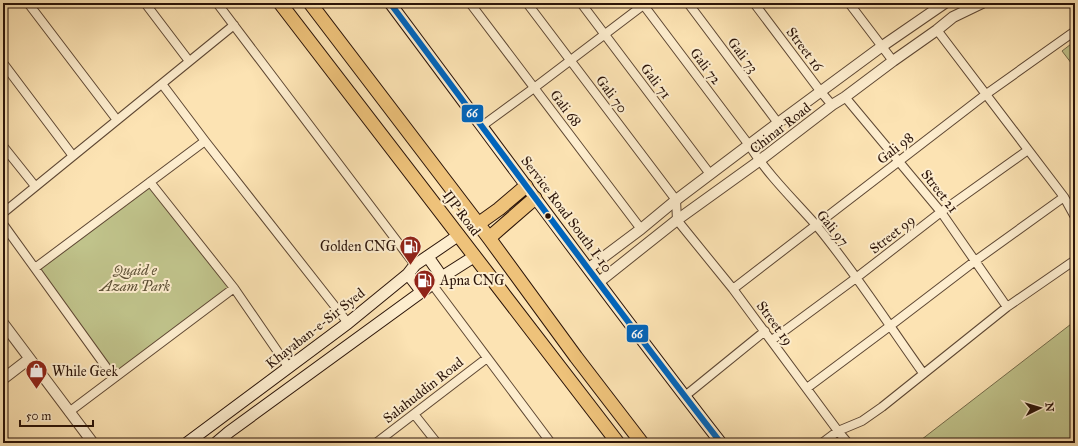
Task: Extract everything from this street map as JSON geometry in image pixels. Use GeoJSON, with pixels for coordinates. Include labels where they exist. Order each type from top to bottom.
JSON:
{"type":"FeatureCollection","features":[{"type":"Feature","properties":{"kind":"highway","name":"IJP Road"},"geometry":{"type":"LineString","coordinates":[[280,3],[618,443]]}},
{"type":"Feature","properties":{"kind":"highway","name":"IJP Road"},"geometry":{"type":"LineString","coordinates":[[310,3],[489,238],[642,443]]}},
{"type":"Feature","properties":{"kind":"highway"},"geometry":{"type":"LineString","coordinates":[[478,224],[499,209],[526,186]]}},
{"type":"Feature","properties":{"kind":"highway"},"geometry":{"type":"LineString","coordinates":[[489,238],[535,198]]}},
{"type":"Feature","properties":{"kind":"main road","name":"Service Road South I-10"},"geometry":{"type":"LineString","coordinates":[[390,3],[535,198],[721,443]]}},
{"type":"Feature","properties":{"kind":"main road","name":"Khayaban-e-Sir Syed"},"geometry":{"type":"LineString","coordinates":[[187,443],[348,323],[411,270],[459,235]]}},
{"type":"Feature","properties":{"kind":"main road"},"geometry":{"type":"LineString","coordinates":[[216,443],[432,284],[475,256]]}},
{"type":"Feature","properties":{"kind":"main road"},"geometry":{"type":"LineString","coordinates":[[428,257],[442,277]]}},
{"type":"Feature","properties":{"kind":"main road"},"geometry":{"type":"LineString","coordinates":[[411,270],[422,292]]}},
{"type":"Feature","properties":{"kind":"street"},"geometry":{"type":"LineString","coordinates":[[28,3],[117,120]]}},
{"type":"Feature","properties":{"kind":"street"},"geometry":{"type":"LineString","coordinates":[[145,3],[189,61]]}},
{"type":"Feature","properties":{"kind":"street"},"geometry":{"type":"LineString","coordinates":[[217,3],[411,270]]}},
{"type":"Feature","properties":{"kind":"street","name":"Gali 68"},"geometry":{"type":"LineString","coordinates":[[470,3],[641,229]]}},
{"type":"Feature","properties":{"kind":"street","name":"Gali 70"},"geometry":{"type":"LineString","coordinates":[[527,3],[676,200]]}},
{"type":"Feature","properties":{"kind":"street","name":"Gali 71"},"geometry":{"type":"LineString","coordinates":[[581,3],[710,174]]}},
{"type":"Feature","properties":{"kind":"street","name":"Gali 73"},"geometry":{"type":"LineString","coordinates":[[688,3],[778,123]]}},
{"type":"Feature","properties":{"kind":"street","name":"Street 16"},"geometry":{"type":"LineString","coordinates":[[754,3],[832,105]]}},
{"type":"Feature","properties":{"kind":"street"},"geometry":{"type":"LineString","coordinates":[[849,3],[893,61]]}},
{"type":"Feature","properties":{"kind":"street","name":"Chinar Road"},"geometry":{"type":"LineString","coordinates":[[589,268],[778,123],[881,47],[945,3]]}},
{"type":"Feature","properties":{"kind":"street","name":"Chinar Road"},"geometry":{"type":"LineString","coordinates":[[599,282],[677,220],[760,162],[832,105],[954,17],[982,3]]}},
{"type":"Feature","properties":{"kind":"street"},"geometry":{"type":"LineString","coordinates":[[482,126],[643,4]]}},
{"type":"Feature","properties":{"kind":"street","name":"Gali 72"},"geometry":{"type":"LineString","coordinates":[[643,4],[760,162]]}},
{"type":"Feature","properties":{"kind":"street"},"geometry":{"type":"LineString","coordinates":[[3,212],[234,25]]}},
{"type":"Feature","properties":{"kind":"street"},"geometry":{"type":"LineString","coordinates":[[937,30],[1064,197],[1075,217]]}},
{"type":"Feature","properties":{"kind":"street","name":"Gali 98"},"geometry":{"type":"LineString","coordinates":[[733,289],[985,95],[1075,31]]}},
{"type":"Feature","properties":{"kind":"street"},"geometry":{"type":"LineString","coordinates":[[3,63],[73,156]]}},
{"type":"Feature","properties":{"kind":"street"},"geometry":{"type":"LineString","coordinates":[[162,84],[348,323]]}},
{"type":"Feature","properties":{"kind":"street","name":"Street 21"},"geometry":{"type":"LineString","coordinates":[[845,97],[941,212],[1007,307]]}},
{"type":"Feature","properties":{"kind":"street"},"geometry":{"type":"LineString","coordinates":[[35,268],[205,141]]}},
{"type":"Feature","properties":{"kind":"street"},"geometry":{"type":"LineString","coordinates":[[3,146],[35,186]]}},
{"type":"Feature","properties":{"kind":"street","name":"Street 99"},"geometry":{"type":"LineString","coordinates":[[772,340],[856,278],[941,212],[1028,150]]}},
{"type":"Feature","properties":{"kind":"street","name":"Gali 97"},"geometry":{"type":"LineString","coordinates":[[760,162],[816,226],[856,278],[924,373]]}},
{"type":"Feature","properties":{"kind":"street"},"geometry":{"type":"LineString","coordinates":[[150,182],[234,288],[289,368]]}},
{"type":"Feature","properties":{"kind":"street"},"geometry":{"type":"LineString","coordinates":[[807,388],[975,261],[1064,197]]}},
{"type":"Feature","properties":{"kind":"street"},"geometry":{"type":"LineString","coordinates":[[676,200],[677,220]]}},
{"type":"Feature","properties":{"kind":"street","name":"Street 19"},"geometry":{"type":"LineString","coordinates":[[677,220],[733,289],[848,443]]}},
{"type":"Feature","properties":{"kind":"street"},"geometry":{"type":"LineString","coordinates":[[3,224],[114,378]]}},
{"type":"Feature","properties":{"kind":"street"},"geometry":{"type":"LineString","coordinates":[[822,443],[838,431],[862,421],[904,390],[1007,307],[1075,260]]}},
{"type":"Feature","properties":{"kind":"street"},"geometry":{"type":"LineString","coordinates":[[432,284],[551,443]]}},
{"type":"Feature","properties":{"kind":"street"},"geometry":{"type":"LineString","coordinates":[[68,412],[234,288]]}},
{"type":"Feature","properties":{"kind":"street"},"geometry":{"type":"LineString","coordinates":[[3,324],[68,412],[93,443]]}},
{"type":"Feature","properties":{"kind":"street"},"geometry":{"type":"LineString","coordinates":[[684,396],[765,331]]}},
{"type":"Feature","properties":{"kind":"street","name":"Salahuddin Road"},"geometry":{"type":"LineString","coordinates":[[376,443],[487,358]]}},
{"type":"Feature","properties":{"kind":"street"},"geometry":{"type":"LineString","coordinates":[[3,379],[29,359]]}},
{"type":"Feature","properties":{"kind":"street"},"geometry":{"type":"LineString","coordinates":[[414,414],[437,443]]}},
{"type":"Feature","properties":{"kind":"green space"},"geometry":{"type":"Polygon","coordinates":[[[1075,41],[1075,68],[1062,51],[1075,41]]]}},
{"type":"Feature","properties":{"kind":"green space","name":"Quaid e Azam Park"},"geometry":{"type":"Polygon","coordinates":[[[150,182],[234,288],[114,378],[35,268],[150,182]]]}},
{"type":"Feature","properties":{"kind":"green space"},"geometry":{"type":"Polygon","coordinates":[[[1075,321],[1075,443],[917,443],[1075,321]]]}},
{"type":"Feature","properties":{"kind":"transit line","name":"66"},"geometry":{"type":"LineString","coordinates":[[390,3],[596,279],[721,443]]}},
{"type":"Feature","properties":{"kind":"place","name":"Golden CNG"},"geometry":{"type":"Point","coordinates":[411,266]}},
{"type":"Feature","properties":{"kind":"place","name":"Apna CNG"},"geometry":{"type":"Point","coordinates":[425,300]}},
{"type":"Feature","properties":{"kind":"place","name":"While Geek"},"geometry":{"type":"Point","coordinates":[36,390]}}]}
